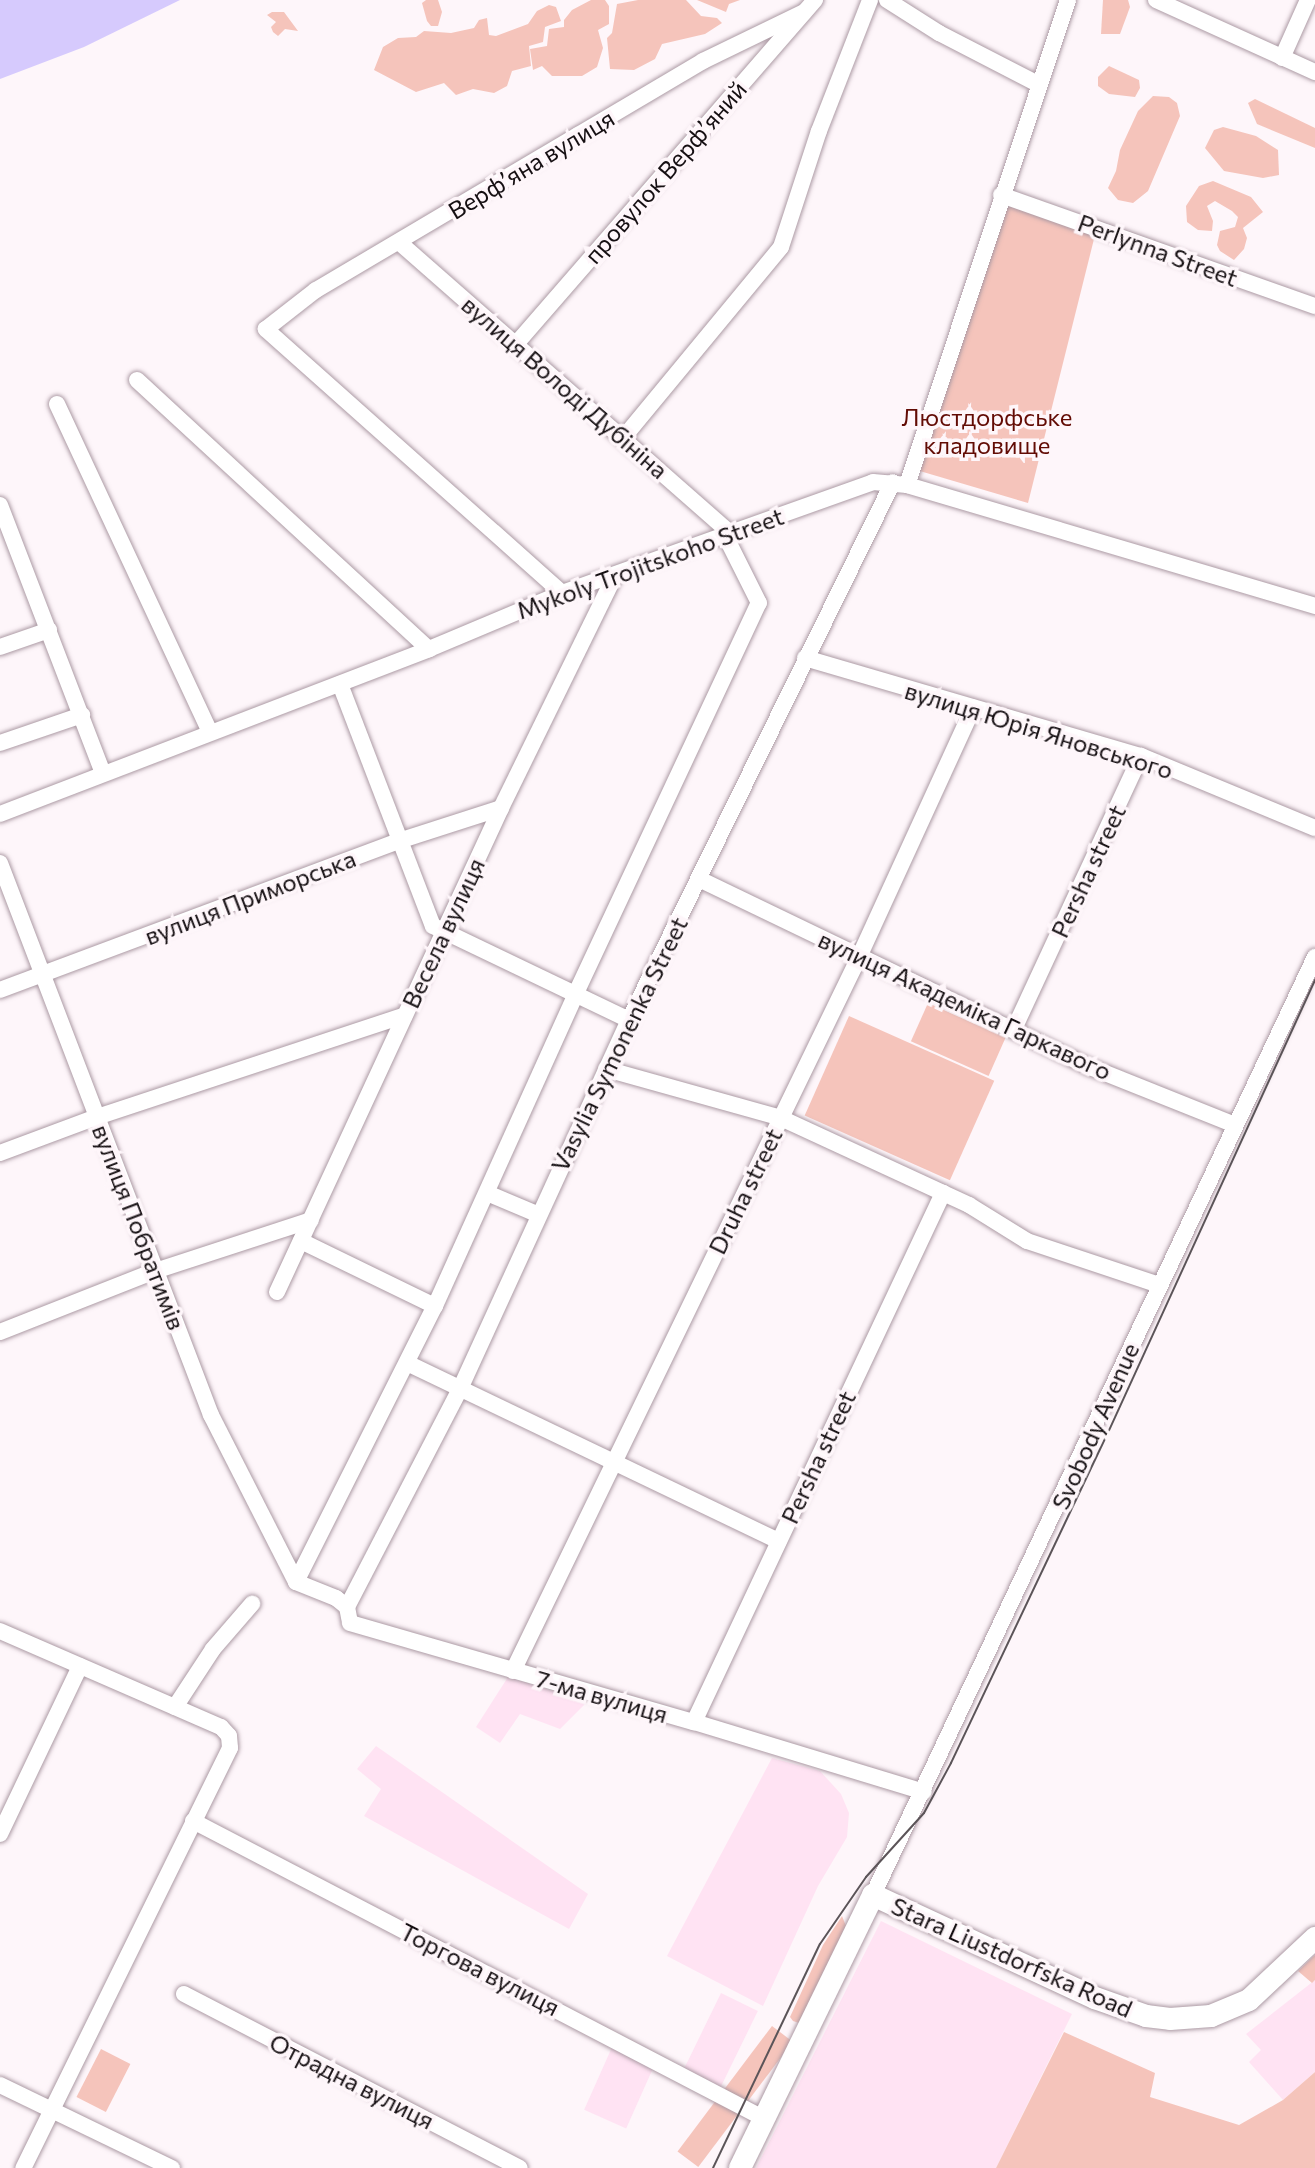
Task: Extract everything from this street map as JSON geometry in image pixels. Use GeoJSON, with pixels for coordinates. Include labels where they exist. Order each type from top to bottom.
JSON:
{"type":"FeatureCollection","features":[{"type":"Feature","properties":{"kind":"main road","name":"Stara Liustdorfska Road"},"geometry":{"type":"LineString","coordinates":[[873,1895],[1095,1998],[1146,2016],[1170,2019],[1211,2016],[1249,2000],[1315,1938]]}},
{"type":"Feature","properties":{"kind":"main road"},"geometry":{"type":"LineString","coordinates":[[740,2168],[873,1895]]}},
{"type":"Feature","properties":{"kind":"street"},"geometry":{"type":"LineString","coordinates":[[624,437],[781,247],[819,131],[870,0]]}},
{"type":"Feature","properties":{"kind":"street"},"geometry":{"type":"LineString","coordinates":[[887,0],[939,33],[1038,84]]}},
{"type":"Feature","properties":{"kind":"street","name":"Vasylia Symonenka Street"},"geometry":{"type":"LineString","coordinates":[[347,1607],[460,1389],[537,1214],[805,658],[900,484],[1068,0]]}},
{"type":"Feature","properties":{"kind":"street"},"geometry":{"type":"LineString","coordinates":[[1156,0],[1315,72]]}},
{"type":"Feature","properties":{"kind":"street"},"geometry":{"type":"LineString","coordinates":[[1282,58],[1308,0]]}},
{"type":"Feature","properties":{"kind":"street","name":"Верфʼяна вулиця"},"geometry":{"type":"LineString","coordinates":[[562,593],[266,329],[316,290],[703,61],[809,6]]}},
{"type":"Feature","properties":{"kind":"street","name":"провулок Верфʼяний"},"geometry":{"type":"LineString","coordinates":[[516,344],[809,6]]}},
{"type":"Feature","properties":{"kind":"street","name":"Perlynna Street"},"geometry":{"type":"LineString","coordinates":[[1001,195],[1315,306]]}},
{"type":"Feature","properties":{"kind":"street","name":"вулиця Володі Дубініна"},"geometry":{"type":"LineString","coordinates":[[400,243],[624,437],[728,534]]}},
{"type":"Feature","properties":{"kind":"street"},"geometry":{"type":"LineString","coordinates":[[137,380],[429,649]]}},
{"type":"Feature","properties":{"kind":"street"},"geometry":{"type":"LineString","coordinates":[[57,404],[210,732]]}},
{"type":"Feature","properties":{"kind":"street","name":"Mykoly Trojitskoho Street"},"geometry":{"type":"LineString","coordinates":[[0,814],[340,684],[562,593],[614,577],[853,487],[900,484],[1315,606]]}},
{"type":"Feature","properties":{"kind":"street"},"geometry":{"type":"LineString","coordinates":[[0,505],[8,546],[49,630],[103,773]]}},
{"type":"Feature","properties":{"kind":"street"},"geometry":{"type":"LineString","coordinates":[[296,1582],[435,1306],[576,993],[759,603],[728,534]]}},
{"type":"Feature","properties":{"kind":"street","name":"Весела вулиця"},"geometry":{"type":"LineString","coordinates":[[277,1292],[501,808],[614,577]]}},
{"type":"Feature","properties":{"kind":"street"},"geometry":{"type":"LineString","coordinates":[[0,647],[49,630]]}},
{"type":"Feature","properties":{"kind":"street","name":"вулиця Юрія Яновського"},"geometry":{"type":"LineString","coordinates":[[805,658],[1141,756],[1315,828]]}},
{"type":"Feature","properties":{"kind":"street"},"geometry":{"type":"LineString","coordinates":[[340,684],[433,926],[629,1020]]}},
{"type":"Feature","properties":{"kind":"street","name":"Druha street"},"geometry":{"type":"LineString","coordinates":[[513,1671],[860,955],[973,708]]}},
{"type":"Feature","properties":{"kind":"street"},"geometry":{"type":"LineString","coordinates":[[0,743],[82,715]]}},
{"type":"Feature","properties":{"kind":"street","name":"Persha street"},"geometry":{"type":"LineString","coordinates":[[1014,1029],[1141,756]]}},
{"type":"Feature","properties":{"kind":"street","name":"вулиця Приморська"},"geometry":{"type":"LineString","coordinates":[[0,990],[402,840],[501,808]]}},
{"type":"Feature","properties":{"kind":"street","name":"вулиця Побратимів"},"geometry":{"type":"LineString","coordinates":[[0,863],[211,1415],[296,1582]]}},
{"type":"Feature","properties":{"kind":"street","name":"вулиця Академіка Гаркавого"},"geometry":{"type":"LineString","coordinates":[[699,879],[1090,1067],[1235,1125]]}},
{"type":"Feature","properties":{"kind":"street","name":"Svobody Avenue"},"geometry":{"type":"LineString","coordinates":[[873,1895],[1315,957]]}},
{"type":"Feature","properties":{"kind":"street"},"geometry":{"type":"LineString","coordinates":[[0,1153],[97,1117],[405,1015]]}},
{"type":"Feature","properties":{"kind":"street"},"geometry":{"type":"LineString","coordinates":[[606,1069],[781,1118],[943,1193],[1027,1241],[1159,1285]]}},
{"type":"Feature","properties":{"kind":"street"},"geometry":{"type":"LineString","coordinates":[[487,1193],[537,1214]]}},
{"type":"Feature","properties":{"kind":"street","name":"Persha street"},"geometry":{"type":"LineString","coordinates":[[694,1722],[943,1193]]}},
{"type":"Feature","properties":{"kind":"street"},"geometry":{"type":"LineString","coordinates":[[0,1332],[155,1271],[311,1220]]}},
{"type":"Feature","properties":{"kind":"street"},"geometry":{"type":"LineString","coordinates":[[301,1241],[435,1306]]}},
{"type":"Feature","properties":{"kind":"street"},"geometry":{"type":"LineString","coordinates":[[407,1363],[779,1541]]}},
{"type":"Feature","properties":{"kind":"street","name":"7-ма вулиця"},"geometry":{"type":"LineString","coordinates":[[296,1582],[322,1589],[347,1607],[350,1623],[924,1792]]}},
{"type":"Feature","properties":{"kind":"street"},"geometry":{"type":"LineString","coordinates":[[175,1707],[213,1649],[252,1604]]}},
{"type":"Feature","properties":{"kind":"street"},"geometry":{"type":"LineString","coordinates":[[0,1631],[221,1727],[229,1736],[230,1748],[23,2168]]}},
{"type":"Feature","properties":{"kind":"street"},"geometry":{"type":"LineString","coordinates":[[0,1834],[80,1666]]}},
{"type":"Feature","properties":{"kind":"street","name":"Торгова вулиця"},"geometry":{"type":"LineString","coordinates":[[193,1821],[765,2119]]}},
{"type":"Feature","properties":{"kind":"street","name":"Отрадна вулиця"},"geometry":{"type":"LineString","coordinates":[[184,1994],[520,2168]]}},
{"type":"Feature","properties":{"kind":"street"},"geometry":{"type":"LineString","coordinates":[[0,2085],[172,2168]]}},
{"type":"Feature","properties":{"kind":"shaded area"},"geometry":{"type":"Polygon","coordinates":[[[0,0],[180,0],[84,47],[0,79],[0,0]]]}},
{"type":"Feature","properties":{"kind":"shaded area"},"geometry":{"type":"Polygon","coordinates":[[[508,1677],[587,1702],[560,1729],[520,1714],[500,1743],[476,1727],[508,1677]]]}},
{"type":"Feature","properties":{"kind":"shaded area"},"geometry":{"type":"Polygon","coordinates":[[[376,1746],[588,1894],[569,1929],[364,1816],[381,1789],[357,1769],[376,1746]]]}},
{"type":"Feature","properties":{"kind":"shaded area"},"geometry":{"type":"Polygon","coordinates":[[[772,1758],[820,1771],[841,1794],[849,1813],[847,1837],[818,1886],[763,2006],[667,1956],[772,1758]]]}},
{"type":"Feature","properties":{"kind":"shaded area"},"geometry":{"type":"Polygon","coordinates":[[[881,1921],[1072,2014],[996,2168],[756,2168],[881,1921]]]}},
{"type":"Feature","properties":{"kind":"shaded area"},"geometry":{"type":"Polygon","coordinates":[[[1315,1980],[1315,2072],[1283,2100],[1249,2062],[1261,2050],[1246,2034],[1315,1980]]]}},
{"type":"Feature","properties":{"kind":"shaded area"},"geometry":{"type":"Polygon","coordinates":[[[721,1993],[758,2011],[721,2087],[684,2069],[721,1993]]]}},
{"type":"Feature","properties":{"kind":"shaded area"},"geometry":{"type":"Polygon","coordinates":[[[613,2045],[655,2064],[626,2129],[584,2110],[613,2045]]]}},
{"type":"Feature","properties":{"kind":"green space"},"geometry":{"type":"Polygon","coordinates":[[[438,0],[442,12],[438,26],[431,26],[427,21],[422,3],[438,0]]]}},
{"type":"Feature","properties":{"kind":"green space"},"geometry":{"type":"Polygon","coordinates":[[[591,0],[605,0],[609,6],[609,24],[598,30],[603,48],[597,67],[582,76],[552,76],[542,66],[533,70],[530,49],[547,46],[549,29],[564,27],[564,20],[572,10],[591,0]]]}},
{"type":"Feature","properties":{"kind":"green space"},"geometry":{"type":"Polygon","coordinates":[[[638,0],[686,0],[701,16],[717,18],[722,23],[705,34],[662,44],[655,59],[634,70],[610,69],[607,38],[612,33],[617,4],[638,0]]]}},
{"type":"Feature","properties":{"kind":"green space"},"geometry":{"type":"Polygon","coordinates":[[[697,0],[740,0],[729,4],[726,12],[697,0]]]}},
{"type":"Feature","properties":{"kind":"green space"},"geometry":{"type":"Polygon","coordinates":[[[1103,0],[1128,0],[1130,7],[1120,34],[1101,34],[1103,0]]]}},
{"type":"Feature","properties":{"kind":"green space"},"geometry":{"type":"Polygon","coordinates":[[[549,5],[556,7],[561,21],[545,27],[543,42],[529,46],[531,66],[512,71],[507,86],[494,93],[473,89],[456,95],[444,83],[416,92],[374,70],[383,47],[398,38],[416,37],[424,31],[451,33],[474,28],[479,20],[487,18],[489,35],[496,36],[528,24],[537,11],[549,5]]]}},
{"type":"Feature","properties":{"kind":"green space"},"geometry":{"type":"Polygon","coordinates":[[[284,12],[298,31],[285,29],[278,36],[271,27],[276,22],[267,15],[284,12]]]}},
{"type":"Feature","properties":{"kind":"green space"},"geometry":{"type":"Polygon","coordinates":[[[1109,66],[1139,80],[1140,88],[1135,97],[1109,94],[1098,86],[1098,77],[1109,66]]]}},
{"type":"Feature","properties":{"kind":"green space"},"geometry":{"type":"Polygon","coordinates":[[[1153,96],[1169,97],[1177,103],[1180,116],[1148,191],[1133,203],[1118,200],[1108,188],[1116,171],[1120,150],[1138,111],[1153,96]]]}},
{"type":"Feature","properties":{"kind":"green space"},"geometry":{"type":"Polygon","coordinates":[[[1255,99],[1315,128],[1315,148],[1257,124],[1248,103],[1255,99]]]}},
{"type":"Feature","properties":{"kind":"green space"},"geometry":{"type":"Polygon","coordinates":[[[1223,127],[1256,136],[1278,150],[1279,175],[1263,178],[1224,171],[1205,148],[1214,130],[1223,127]]]}},
{"type":"Feature","properties":{"kind":"green space"},"geometry":{"type":"Polygon","coordinates":[[[1213,181],[1251,197],[1263,212],[1243,228],[1247,238],[1244,249],[1234,260],[1220,251],[1217,245],[1220,231],[1235,227],[1238,217],[1232,211],[1215,201],[1207,206],[1213,221],[1212,231],[1198,230],[1187,222],[1186,206],[1199,186],[1213,181]]]}},
{"type":"Feature","properties":{"kind":"green space","name":"Люстдорфське кладовище"},"geometry":{"type":"Polygon","coordinates":[[[1006,202],[1095,235],[1028,503],[913,469],[1006,202]]]}},
{"type":"Feature","properties":{"kind":"green space"},"geometry":{"type":"Polygon","coordinates":[[[928,1003],[1006,1038],[989,1076],[911,1041],[928,1003]]]}},
{"type":"Feature","properties":{"kind":"green space"},"geometry":{"type":"Polygon","coordinates":[[[849,1016],[994,1081],[950,1180],[805,1116],[849,1016]]]}},
{"type":"Feature","properties":{"kind":"green space"},"geometry":{"type":"Polygon","coordinates":[[[842,1916],[846,1926],[799,2023],[793,2021],[790,2017],[823,1945],[842,1916]]]}},
{"type":"Feature","properties":{"kind":"green space"},"geometry":{"type":"Polygon","coordinates":[[[1315,1955],[1315,1980],[1312,1983],[1298,1971],[1315,1955]]]}},
{"type":"Feature","properties":{"kind":"green space"},"geometry":{"type":"Polygon","coordinates":[[[772,2026],[793,2042],[698,2167],[678,2151],[772,2026]]]}},
{"type":"Feature","properties":{"kind":"green space"},"geometry":{"type":"Polygon","coordinates":[[[1064,2032],[1155,2073],[1150,2097],[1239,2125],[1283,2100],[1315,2072],[1315,2168],[996,2168],[1064,2032]]]}},
{"type":"Feature","properties":{"kind":"green space"},"geometry":{"type":"Polygon","coordinates":[[[101,2049],[130,2064],[106,2112],[76,2097],[101,2049]]]}},
{"type":"Feature","properties":{"kind":"tram line"},"geometry":{"type":"LineString","coordinates":[[713,2168],[820,1944],[866,1877],[924,1813],[951,1763],[1106,1437],[1315,980]]}}]}
